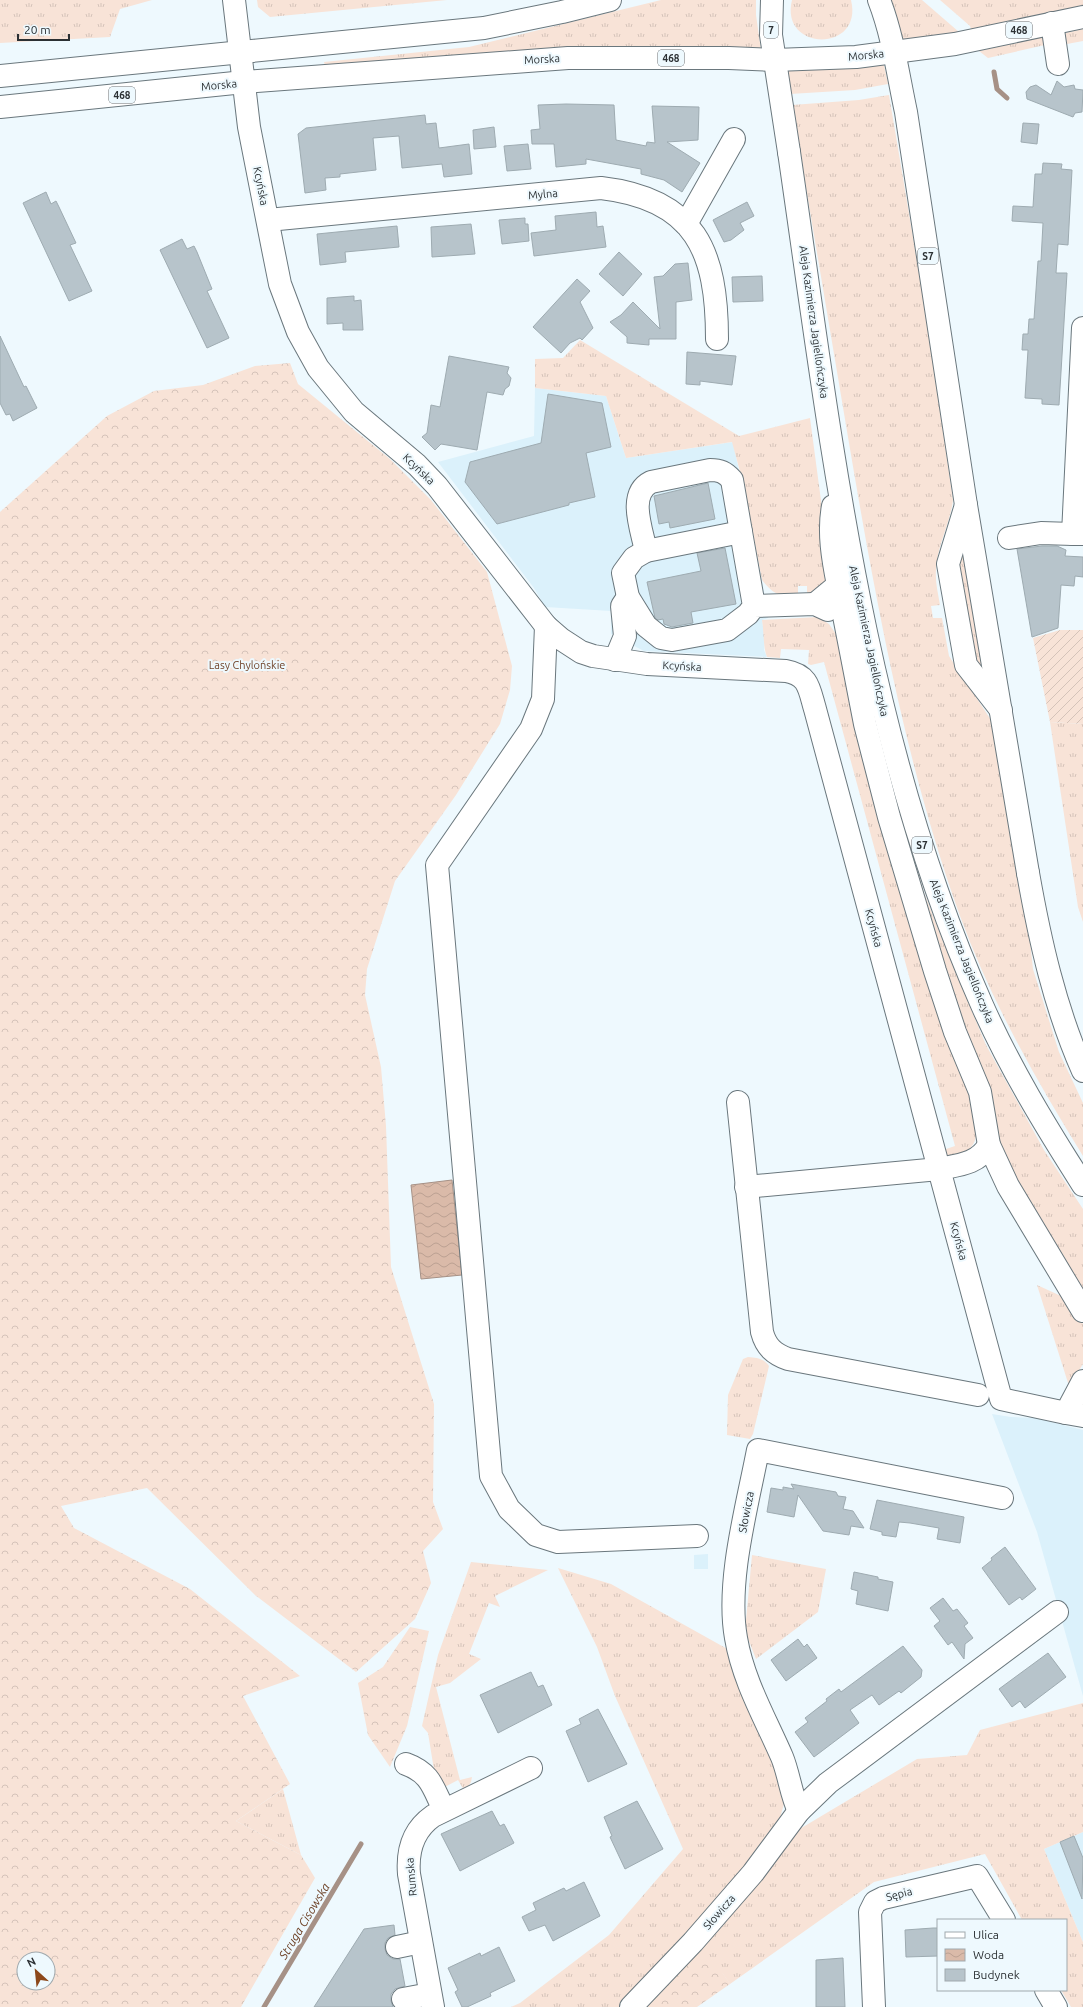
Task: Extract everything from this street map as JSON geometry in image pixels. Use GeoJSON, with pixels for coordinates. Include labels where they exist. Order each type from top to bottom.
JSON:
{"type":"FeatureCollection","features":[{"type":"Feature","properties":{"kind":"main road","name":"Kcyńska"},"geometry":{"type":"LineString","coordinates":[[234,0],[249,127],[280,284],[298,332],[318,368],[354,412],[417,465],[437,486],[546,626],[561,639],[581,652],[593,656],[647,664],[786,671],[798,673],[803,677],[815,709],[1001,1399],[1075,1415]]}},
{"type":"Feature","properties":{"kind":"main road"},"geometry":{"type":"LineString","coordinates":[[0,76],[484,28],[562,12],[610,0]]}},
{"type":"Feature","properties":{"kind":"main road","name":"7"},"geometry":{"type":"LineString","coordinates":[[772,0],[771,35],[775,60]]}},
{"type":"Feature","properties":{"kind":"main road"},"geometry":{"type":"LineString","coordinates":[[878,0],[884,15],[894,53]]}},
{"type":"Feature","properties":{"kind":"main road","name":"Morska"},"geometry":{"type":"LineString","coordinates":[[0,107],[244,82],[568,58],[811,60],[894,53],[955,44],[1083,17]]}},
{"type":"Feature","properties":{"kind":"main road"},"geometry":{"type":"LineString","coordinates":[[1052,23],[1058,64]]}},
{"type":"Feature","properties":{"kind":"main road","name":"S7"},"geometry":{"type":"LineString","coordinates":[[894,53],[906,112],[966,505],[1028,872],[1041,942],[1054,990],[1083,1071]]}},
{"type":"Feature","properties":{"kind":"main road","name":"Aleja Kazimierza Jagiellończyka"},"geometry":{"type":"LineString","coordinates":[[775,60],[838,478],[860,604],[874,669],[906,792],[935,887],[982,1005],[999,1042],[1054,1140],[1083,1185]]}},
{"type":"Feature","properties":{"kind":"main road"},"geometry":{"type":"LineString","coordinates":[[686,224],[734,139]]}},
{"type":"Feature","properties":{"kind":"main road","name":"Mylna"},"geometry":{"type":"LineString","coordinates":[[268,220],[297,216],[601,188],[626,191],[643,196],[675,213],[699,241],[709,264],[717,310],[717,339]]}},
{"type":"Feature","properties":{"kind":"main road"},"geometry":{"type":"LineString","coordinates":[[1009,538],[1041,533],[1078,534],[1083,328]]}},
{"type":"Feature","properties":{"kind":"main road"},"geometry":{"type":"LineString","coordinates":[[646,551],[638,513],[638,502],[643,486],[651,482],[710,470],[719,470],[727,474],[732,480],[754,606],[748,614],[727,630],[672,640],[661,638],[652,633],[646,626],[628,597],[623,573],[634,558],[646,551],[741,532]]}},
{"type":"Feature","properties":{"kind":"main road"},"geometry":{"type":"LineString","coordinates":[[838,478],[831,515],[833,561],[865,724],[889,817],[935,971],[955,1032],[980,1092],[989,1146],[1008,1186],[1083,1311]]}},
{"type":"Feature","properties":{"kind":"main road"},"geometry":{"type":"LineString","coordinates":[[815,604],[838,585]]}},
{"type":"Feature","properties":{"kind":"main road"},"geometry":{"type":"LineString","coordinates":[[615,660],[625,636],[622,606],[628,597]]}},
{"type":"Feature","properties":{"kind":"main road"},"geometry":{"type":"LineString","coordinates":[[754,606],[815,604],[844,617]]}},
{"type":"Feature","properties":{"kind":"main road"},"geometry":{"type":"LineString","coordinates":[[546,626],[543,698],[531,729],[437,866],[491,1476],[509,1509],[536,1535],[558,1542],[697,1536]]}},
{"type":"Feature","properties":{"kind":"main road"},"geometry":{"type":"LineString","coordinates":[[738,1102],[762,1332],[766,1343],[773,1352],[788,1359],[978,1395]]}},
{"type":"Feature","properties":{"kind":"main road"},"geometry":{"type":"LineString","coordinates":[[746,1187],[939,1169],[966,1163],[978,1158],[989,1146]]}},
{"type":"Feature","properties":{"kind":"main road"},"geometry":{"type":"LineString","coordinates":[[1075,1415],[1083,1381]]}},
{"type":"Feature","properties":{"kind":"main road","name":"Słowicza"},"geometry":{"type":"LineString","coordinates":[[799,1811],[781,1756],[742,1663],[734,1627],[733,1615],[737,1560],[758,1450],[1002,1498]]}},
{"type":"Feature","properties":{"kind":"main road","name":"Słowicza"},"geometry":{"type":"LineString","coordinates":[[631,2007],[693,1942],[753,1873],[799,1811],[834,1778],[1057,1612]]}},
{"type":"Feature","properties":{"kind":"main road"},"geometry":{"type":"LineString","coordinates":[[406,1764],[419,1769],[428,1779],[444,1810]]}},
{"type":"Feature","properties":{"kind":"main road","name":"Rumska"},"geometry":{"type":"LineString","coordinates":[[431,2001],[409,1874],[409,1850],[418,1831],[425,1822],[444,1810],[531,1768]]}},
{"type":"Feature","properties":{"kind":"main road","name":"Sępia"},"geometry":{"type":"LineString","coordinates":[[874,2007],[870,1912],[875,1902],[893,1895],[977,1876],[1003,1919]]}},
{"type":"Feature","properties":{"kind":"main road"},"geometry":{"type":"LineString","coordinates":[[397,1947],[421,1942]]}},
{"type":"Feature","properties":{"kind":"main road"},"geometry":{"type":"LineString","coordinates":[[1047,1991],[1056,2007]]}},
{"type":"Feature","properties":{"kind":"main road"},"geometry":{"type":"LineString","coordinates":[[403,1999],[431,2001]]}},
{"type":"Feature","properties":{"kind":"shaded area"},"geometry":{"type":"Polygon","coordinates":[[[535,388],[606,396],[626,458],[733,442],[762,580],[768,618],[762,620],[765,639],[764,650],[767,657],[644,651],[611,634],[611,611],[545,607],[534,588],[438,462],[534,436],[535,388]]]}},
{"type":"Feature","properties":{"kind":"shaded area"},"geometry":{"type":"Polygon","coordinates":[[[992,1414],[1011,1417],[1035,1418],[1083,1430],[1083,1696],[1037,1532],[992,1414]]]}},
{"type":"Feature","properties":{"kind":"shaded area"},"geometry":{"type":"Polygon","coordinates":[[[708,1554],[708,1569],[694,1569],[694,1555],[708,1554]]]}},
{"type":"Feature","properties":{"kind":"shaded area"},"geometry":{"type":"Polygon","coordinates":[[[1083,1832],[1083,1942],[1044,1849],[1083,1832]]]}},
{"type":"Feature","properties":{"kind":"green space"},"geometry":{"type":"Polygon","coordinates":[[[0,0],[152,0],[120,9],[110,37],[0,43],[0,0]]]}},
{"type":"Feature","properties":{"kind":"green space"},"geometry":{"type":"Polygon","coordinates":[[[257,0],[447,0],[270,17],[258,7],[257,0]]]}},
{"type":"Feature","properties":{"kind":"green space"},"geometry":{"type":"Polygon","coordinates":[[[661,0],[756,0],[756,15],[761,50],[721,47],[578,46],[325,66],[324,62],[469,47],[661,0]]]}},
{"type":"Feature","properties":{"kind":"green space"},"geometry":{"type":"Polygon","coordinates":[[[792,0],[851,0],[852,17],[845,30],[835,37],[822,39],[808,37],[798,29],[791,17],[792,0]]]}},
{"type":"Feature","properties":{"kind":"green space"},"geometry":{"type":"Polygon","coordinates":[[[889,0],[922,0],[959,32],[897,43],[889,0]]]}},
{"type":"Feature","properties":{"kind":"green space"},"geometry":{"type":"Polygon","coordinates":[[[940,0],[1083,0],[1083,7],[972,32],[970,26],[940,0]]]}},
{"type":"Feature","properties":{"kind":"green space"},"geometry":{"type":"Polygon","coordinates":[[[1083,29],[1083,41],[1067,44],[1065,33],[1083,29]]]}},
{"type":"Feature","properties":{"kind":"green space"},"geometry":{"type":"Polygon","coordinates":[[[1043,38],[1045,45],[988,58],[979,51],[1043,38]]]}},
{"type":"Feature","properties":{"kind":"green space"},"geometry":{"type":"Polygon","coordinates":[[[884,65],[888,84],[855,90],[790,94],[788,71],[884,65]]]}},
{"type":"Feature","properties":{"kind":"green space"},"geometry":{"type":"Polygon","coordinates":[[[889,95],[928,326],[953,500],[937,561],[936,579],[940,605],[931,606],[933,618],[942,618],[949,656],[991,720],[1025,894],[1033,969],[1059,1052],[1083,1103],[1083,1156],[1048,1098],[1000,1009],[972,948],[960,916],[923,800],[908,741],[881,622],[870,562],[792,105],[859,100],[889,95]]]}},
{"type":"Feature","properties":{"kind":"green space"},"geometry":{"type":"Polygon","coordinates":[[[580,340],[739,436],[810,418],[830,568],[823,586],[807,596],[807,586],[798,586],[798,597],[791,597],[777,594],[762,580],[742,479],[732,442],[626,458],[606,396],[535,388],[535,359],[563,358],[580,340]]]}},
{"type":"Feature","properties":{"kind":"green space","name":"Lasy Chylońskie"},"geometry":{"type":"Polygon","coordinates":[[[290,363],[298,384],[390,459],[431,500],[487,572],[512,666],[510,690],[500,724],[456,795],[395,881],[367,969],[365,995],[381,1067],[386,1126],[391,1267],[434,1404],[433,1502],[443,1529],[423,1551],[431,1583],[415,1619],[356,1672],[255,1595],[147,1488],[61,1506],[74,1528],[190,1589],[300,1676],[243,1696],[290,1784],[236,1821],[301,1855],[315,1878],[241,2007],[0,2007],[0,512],[107,416],[154,391],[203,385],[255,366],[290,363]]]}},
{"type":"Feature","properties":{"kind":"green space"},"geometry":{"type":"Polygon","coordinates":[[[961,544],[985,680],[974,667],[956,575],[961,544]]]}},
{"type":"Feature","properties":{"kind":"green space"},"geometry":{"type":"Polygon","coordinates":[[[840,564],[892,784],[924,892],[986,1045],[1044,1150],[1083,1209],[1083,1292],[1006,1167],[960,1025],[875,733],[840,564]]]}},
{"type":"Feature","properties":{"kind":"green space"},"geometry":{"type":"Polygon","coordinates":[[[818,617],[829,624],[836,634],[869,773],[974,1097],[977,1134],[970,1148],[963,1154],[953,1159],[945,1155],[943,1150],[955,1146],[824,662],[811,665],[808,664],[809,650],[781,649],[780,658],[767,657],[766,653],[762,620],[818,617]]]}},
{"type":"Feature","properties":{"kind":"green space"},"geometry":{"type":"Polygon","coordinates":[[[1060,630],[1083,630],[1083,724],[1050,722],[1033,638],[1060,630]]]}},
{"type":"Feature","properties":{"kind":"green space"},"geometry":{"type":"Polygon","coordinates":[[[1050,722],[1083,724],[1083,922],[1078,907],[1050,722]]]}},
{"type":"Feature","properties":{"kind":"green space"},"geometry":{"type":"Polygon","coordinates":[[[1037,1285],[1072,1301],[1083,1324],[1083,1364],[1069,1386],[1037,1285]]]}},
{"type":"Feature","properties":{"kind":"green space"},"geometry":{"type":"Polygon","coordinates":[[[748,1357],[762,1360],[769,1366],[753,1434],[750,1439],[727,1435],[728,1395],[743,1359],[748,1357]]]}},
{"type":"Feature","properties":{"kind":"green space"},"geometry":{"type":"Polygon","coordinates":[[[752,1555],[826,1569],[818,1612],[756,1659],[745,1631],[752,1555]]]}},
{"type":"Feature","properties":{"kind":"green space"},"geometry":{"type":"Polygon","coordinates":[[[471,1562],[548,1570],[495,1596],[500,1607],[489,1603],[469,1654],[481,1659],[450,1683],[436,1687],[460,1780],[472,1777],[471,1782],[465,1792],[458,1780],[441,1789],[435,1776],[428,1733],[422,1726],[438,1655],[471,1562]]]}},
{"type":"Feature","properties":{"kind":"green space"},"geometry":{"type":"Polygon","coordinates":[[[558,1568],[611,1584],[731,1651],[787,1793],[778,1825],[741,1876],[623,2007],[511,2007],[520,2003],[609,1935],[683,1849],[615,1696],[597,1647],[558,1568]]]}},
{"type":"Feature","properties":{"kind":"green space"},"geometry":{"type":"Polygon","coordinates":[[[410,1627],[429,1631],[407,1726],[390,1767],[368,1735],[358,1683],[383,1667],[410,1627]]]}},
{"type":"Feature","properties":{"kind":"green space"},"geometry":{"type":"Polygon","coordinates":[[[1083,1703],[1083,1832],[1044,1849],[1083,1942],[1083,2007],[1071,2007],[1062,1991],[1067,1991],[1067,1919],[1021,1919],[985,1854],[874,1882],[730,1984],[723,1974],[687,1957],[798,1830],[917,1759],[967,1755],[980,1730],[1083,1703]]]}},
{"type":"Feature","properties":{"kind":"green space"},"geometry":{"type":"Polygon","coordinates":[[[283,1789],[301,1855],[236,1821],[283,1789]]]}},
{"type":"Feature","properties":{"kind":"green space"},"geometry":{"type":"Polygon","coordinates":[[[687,1957],[713,1964],[721,1971],[730,1984],[697,2007],[637,2007],[687,1957]]]}},
{"type":"Feature","properties":{"kind":"water"},"geometry":{"type":"Polygon","coordinates":[[[452,1180],[462,1275],[421,1279],[411,1185],[452,1180]]]}},
{"type":"Feature","properties":{"kind":"building"},"geometry":{"type":"Polygon","coordinates":[[[1057,81],[1064,87],[1074,85],[1075,89],[1083,90],[1082,112],[1075,113],[1073,117],[1027,99],[1026,92],[1030,87],[1036,85],[1051,95],[1057,81]]]}},
{"type":"Feature","properties":{"kind":"building"},"geometry":{"type":"Polygon","coordinates":[[[538,105],[614,105],[616,140],[646,146],[647,142],[655,143],[652,106],[699,107],[698,140],[667,142],[700,163],[682,192],[664,180],[641,174],[641,169],[586,159],[586,164],[556,167],[554,144],[532,144],[531,130],[540,129],[538,105]]]}},
{"type":"Feature","properties":{"kind":"building"},"geometry":{"type":"Polygon","coordinates":[[[425,115],[426,124],[436,123],[439,148],[469,144],[472,174],[444,177],[442,164],[402,168],[399,136],[373,138],[376,170],[340,174],[340,177],[325,178],[326,190],[305,193],[298,134],[306,128],[425,115]]]}},
{"type":"Feature","properties":{"kind":"building"},"geometry":{"type":"Polygon","coordinates":[[[1023,123],[1039,124],[1037,144],[1021,142],[1023,123]]]}},
{"type":"Feature","properties":{"kind":"building"},"geometry":{"type":"Polygon","coordinates":[[[494,127],[496,147],[474,149],[473,130],[494,127]]]}},
{"type":"Feature","properties":{"kind":"building"},"geometry":{"type":"Polygon","coordinates":[[[528,144],[531,169],[507,171],[504,146],[528,144]]]}},
{"type":"Feature","properties":{"kind":"building"},"geometry":{"type":"Polygon","coordinates":[[[1043,163],[1062,164],[1061,169],[1072,170],[1068,245],[1058,244],[1056,273],[1067,273],[1059,405],[1042,404],[1042,399],[1025,398],[1028,350],[1022,350],[1023,334],[1028,334],[1029,319],[1034,319],[1038,261],[1041,261],[1043,223],[1012,221],[1013,206],[1033,207],[1035,174],[1042,174],[1043,163]]]}},
{"type":"Feature","properties":{"kind":"building"},"geometry":{"type":"Polygon","coordinates":[[[46,192],[51,204],[56,201],[76,243],[70,245],[92,291],[69,301],[23,203],[46,192]]]}},
{"type":"Feature","properties":{"kind":"building"},"geometry":{"type":"Polygon","coordinates":[[[747,202],[754,216],[740,223],[744,230],[731,240],[724,242],[713,220],[747,202]]]}},
{"type":"Feature","properties":{"kind":"building"},"geometry":{"type":"Polygon","coordinates":[[[596,212],[597,227],[603,226],[606,247],[534,256],[531,233],[556,230],[555,216],[596,212]]]}},
{"type":"Feature","properties":{"kind":"building"},"geometry":{"type":"Polygon","coordinates":[[[525,218],[525,224],[528,224],[529,241],[502,244],[499,220],[525,218]]]}},
{"type":"Feature","properties":{"kind":"building"},"geometry":{"type":"Polygon","coordinates":[[[471,224],[475,254],[432,257],[431,227],[471,224]]]}},
{"type":"Feature","properties":{"kind":"building"},"geometry":{"type":"Polygon","coordinates":[[[397,226],[399,247],[345,252],[346,262],[320,265],[317,234],[397,226]]]}},
{"type":"Feature","properties":{"kind":"building"},"geometry":{"type":"Polygon","coordinates":[[[182,239],[187,249],[194,246],[197,252],[212,289],[207,291],[229,338],[207,348],[160,250],[182,239]]]}},
{"type":"Feature","properties":{"kind":"building"},"geometry":{"type":"Polygon","coordinates":[[[619,252],[642,274],[623,296],[599,274],[619,252]]]}},
{"type":"Feature","properties":{"kind":"building"},"geometry":{"type":"Polygon","coordinates":[[[688,263],[692,300],[676,302],[676,339],[649,339],[649,345],[627,343],[627,337],[610,322],[621,315],[633,302],[660,329],[654,277],[663,276],[675,264],[688,263]]]}},
{"type":"Feature","properties":{"kind":"building"},"geometry":{"type":"Polygon","coordinates":[[[762,276],[763,301],[733,302],[732,277],[762,276]]]}},
{"type":"Feature","properties":{"kind":"building"},"geometry":{"type":"Polygon","coordinates":[[[577,279],[590,291],[580,302],[593,328],[582,340],[580,338],[570,343],[561,353],[533,327],[577,279]]]}},
{"type":"Feature","properties":{"kind":"building"},"geometry":{"type":"Polygon","coordinates":[[[354,296],[354,301],[361,300],[363,330],[343,330],[343,323],[327,324],[327,298],[354,296]]]}},
{"type":"Feature","properties":{"kind":"building"},"geometry":{"type":"Polygon","coordinates":[[[0,336],[24,387],[26,386],[37,408],[13,421],[10,414],[6,415],[0,403],[0,336]]]}},
{"type":"Feature","properties":{"kind":"building"},"geometry":{"type":"Polygon","coordinates":[[[687,352],[736,356],[732,385],[700,381],[700,385],[686,384],[687,352]]]}},
{"type":"Feature","properties":{"kind":"building"},"geometry":{"type":"Polygon","coordinates":[[[449,356],[509,367],[507,373],[511,378],[509,386],[505,389],[503,395],[487,392],[477,450],[441,444],[435,450],[422,437],[427,433],[431,405],[440,407],[449,356]]]}},
{"type":"Feature","properties":{"kind":"building"},"geometry":{"type":"Polygon","coordinates":[[[548,394],[602,403],[611,447],[586,453],[595,497],[497,524],[465,482],[470,462],[541,443],[548,394]]]}},
{"type":"Feature","properties":{"kind":"building"},"geometry":{"type":"Polygon","coordinates":[[[708,483],[715,519],[670,528],[669,522],[659,524],[654,496],[708,483]]]}},
{"type":"Feature","properties":{"kind":"building"},"geometry":{"type":"Polygon","coordinates":[[[1057,546],[1066,550],[1065,556],[1083,557],[1083,577],[1075,576],[1074,586],[1061,585],[1058,628],[1032,637],[1017,549],[1057,546]]]}},
{"type":"Feature","properties":{"kind":"building"},"geometry":{"type":"Polygon","coordinates":[[[725,548],[736,604],[691,612],[693,623],[672,627],[664,624],[663,619],[658,620],[655,618],[647,582],[701,571],[697,553],[725,548]]]}},
{"type":"Feature","properties":{"kind":"building"},"geometry":{"type":"Polygon","coordinates":[[[791,1484],[836,1492],[838,1496],[846,1497],[843,1509],[853,1511],[864,1528],[851,1526],[849,1535],[823,1531],[798,1495],[794,1517],[767,1512],[771,1488],[783,1490],[783,1487],[794,1489],[791,1484]]]}},
{"type":"Feature","properties":{"kind":"building"},"geometry":{"type":"Polygon","coordinates":[[[877,1500],[964,1517],[960,1543],[937,1539],[939,1528],[910,1523],[899,1522],[896,1537],[882,1535],[882,1532],[870,1529],[877,1500]]]}},
{"type":"Feature","properties":{"kind":"building"},"geometry":{"type":"Polygon","coordinates":[[[1005,1547],[1036,1589],[1022,1600],[1020,1597],[1009,1605],[982,1568],[992,1560],[991,1558],[1005,1547]]]}},
{"type":"Feature","properties":{"kind":"building"},"geometry":{"type":"Polygon","coordinates":[[[854,1572],[893,1582],[888,1611],[856,1604],[858,1591],[851,1589],[854,1572]]]}},
{"type":"Feature","properties":{"kind":"building"},"geometry":{"type":"Polygon","coordinates":[[[943,1598],[953,1611],[957,1609],[968,1623],[964,1626],[973,1638],[965,1644],[964,1659],[952,1642],[948,1645],[934,1626],[940,1621],[930,1608],[943,1598]]]}},
{"type":"Feature","properties":{"kind":"building"},"geometry":{"type":"Polygon","coordinates":[[[798,1639],[804,1647],[807,1644],[817,1658],[786,1681],[771,1660],[798,1639]]]}},
{"type":"Feature","properties":{"kind":"building"},"geometry":{"type":"Polygon","coordinates":[[[903,1646],[922,1670],[921,1677],[901,1693],[899,1691],[879,1705],[872,1695],[850,1710],[859,1723],[814,1757],[795,1732],[808,1722],[805,1718],[827,1701],[826,1699],[839,1689],[841,1692],[903,1646]]]}},
{"type":"Feature","properties":{"kind":"building"},"geometry":{"type":"Polygon","coordinates":[[[1048,1653],[1066,1677],[1025,1708],[1020,1701],[1012,1707],[999,1689],[1048,1653]]]}},
{"type":"Feature","properties":{"kind":"building"},"geometry":{"type":"Polygon","coordinates":[[[531,1672],[538,1687],[543,1685],[552,1705],[498,1733],[480,1695],[531,1672]]]}},
{"type":"Feature","properties":{"kind":"building"},"geometry":{"type":"Polygon","coordinates":[[[598,1709],[627,1764],[588,1782],[566,1731],[581,1724],[579,1719],[598,1709]]]}},
{"type":"Feature","properties":{"kind":"building"},"geometry":{"type":"Polygon","coordinates":[[[637,1801],[663,1849],[625,1869],[610,1837],[612,1836],[604,1817],[637,1801]]]}},
{"type":"Feature","properties":{"kind":"building"},"geometry":{"type":"Polygon","coordinates":[[[492,1811],[500,1826],[504,1824],[514,1843],[460,1871],[441,1834],[492,1811]]]}},
{"type":"Feature","properties":{"kind":"building"},"geometry":{"type":"Polygon","coordinates":[[[1074,1836],[1083,1858],[1082,1899],[1060,1842],[1074,1836]]]}},
{"type":"Feature","properties":{"kind":"building"},"geometry":{"type":"Polygon","coordinates":[[[584,1882],[600,1916],[553,1941],[545,1925],[529,1931],[522,1917],[536,1910],[533,1903],[564,1888],[566,1891],[584,1882]]]}},
{"type":"Feature","properties":{"kind":"building"},"geometry":{"type":"Polygon","coordinates":[[[394,1925],[395,1935],[388,1938],[385,1943],[385,1949],[387,1955],[393,1959],[400,1959],[405,1986],[395,1989],[391,1994],[393,2007],[314,2007],[364,1929],[394,1925]]]}},
{"type":"Feature","properties":{"kind":"building"},"geometry":{"type":"Polygon","coordinates":[[[937,1928],[937,1956],[906,1957],[905,1930],[937,1928]]]}},
{"type":"Feature","properties":{"kind":"building"},"geometry":{"type":"Polygon","coordinates":[[[499,1947],[515,1981],[490,1993],[491,1996],[467,2007],[462,2007],[455,1992],[458,1990],[448,1968],[480,1953],[481,1956],[499,1947]]]}},
{"type":"Feature","properties":{"kind":"building"},"geometry":{"type":"Polygon","coordinates":[[[843,1958],[845,2007],[816,2007],[816,1960],[843,1958]]]}},
{"type":"Feature","properties":{"kind":"waterway"},"geometry":{"type":"LineString","coordinates":[[994,72],[997,89],[1007,98]]}},
{"type":"Feature","properties":{"kind":"waterway","name":"Struga Cisowska"},"geometry":{"type":"LineString","coordinates":[[264,2007],[361,1844]]}}]}
